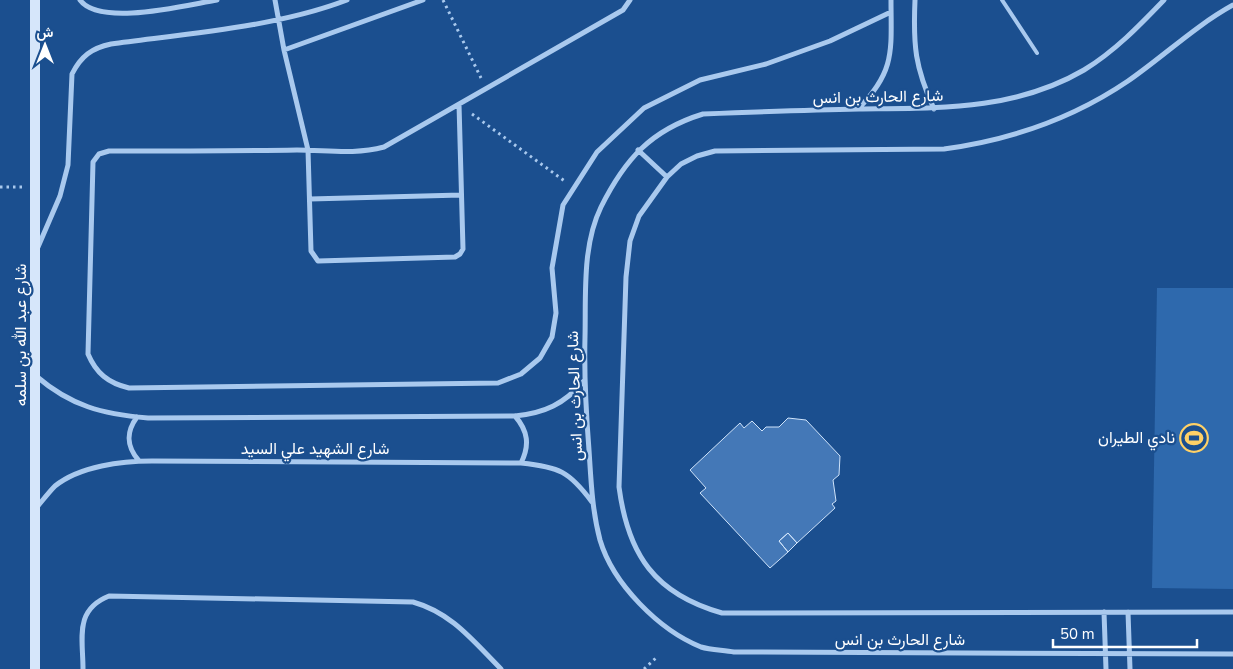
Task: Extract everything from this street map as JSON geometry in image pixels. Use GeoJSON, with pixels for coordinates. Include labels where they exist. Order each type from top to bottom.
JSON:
{"type":"FeatureCollection","features":[{"type":"Feature","properties":{"kind":"main road","name":"شارع عبد الله بن سلمه"},"geometry":{"type":"LineString","coordinates":[[35,0],[36,669]]}},
{"type":"Feature","properties":{"kind":"street"},"geometry":{"type":"LineString","coordinates":[[80,0],[98,12],[116,14],[216,0]]}},
{"type":"Feature","properties":{"kind":"street"},"geometry":{"type":"LineString","coordinates":[[275,0],[284,50],[308,150],[311,251],[318,261],[458,256],[463,249],[459,104]]}},
{"type":"Feature","properties":{"kind":"street"},"geometry":{"type":"LineString","coordinates":[[36,252],[60,196],[68,165],[72,74],[78,62],[87,53],[98,47],[111,44],[232,28],[346,0]]}},
{"type":"Feature","properties":{"kind":"street"},"geometry":{"type":"LineString","coordinates":[[284,50],[423,0]]}},
{"type":"Feature","properties":{"kind":"street"},"geometry":{"type":"LineString","coordinates":[[630,0],[624,10],[384,147],[366,152],[345,153],[308,150],[109,151],[95,157],[93,162],[88,354],[94,367],[103,377],[115,385],[129,388],[498,383],[521,374],[540,358],[552,337],[556,313],[552,268],[563,206],[598,152],[644,108],[700,80],[775,61],[830,41],[891,12]]}},
{"type":"Feature","properties":{"kind":"street"},"geometry":{"type":"LineString","coordinates":[[858,109],[882,81],[888,65],[892,41],[891,0]]}},
{"type":"Feature","properties":{"kind":"street"},"geometry":{"type":"LineString","coordinates":[[915,0],[916,63],[934,109]]}},
{"type":"Feature","properties":{"kind":"street","name":"شارع الحارث بن انس"},"geometry":{"type":"LineString","coordinates":[[1164,0],[1114,49],[1084,70],[1050,86],[1015,98],[979,105],[934,109],[858,109],[703,114],[679,121],[657,134],[638,150],[623,169],[600,207],[592,230],[587,264],[584,381],[592,502],[600,541],[616,572],[634,598],[655,618],[679,635],[702,647],[734,652],[1233,654]]}},
{"type":"Feature","properties":{"kind":"street","name":"شارع الحارث بن انس"},"geometry":{"type":"LineString","coordinates":[[1233,5],[1212,16],[1129,80],[1095,101],[1059,120],[1021,134],[982,144],[944,149],[715,151],[697,156],[681,164],[666,177],[640,216],[630,241],[626,277],[619,487],[622,511],[629,534],[640,556],[654,575],[672,592],[696,606],[722,613],[1233,612]]}},
{"type":"Feature","properties":{"kind":"street"},"geometry":{"type":"LineString","coordinates":[[638,150],[666,177]]}},
{"type":"Feature","properties":{"kind":"street"},"geometry":{"type":"LineString","coordinates":[[310,199],[461,195]]}},
{"type":"Feature","properties":{"kind":"street","name":"شارع الشهيد علي السيد"},"geometry":{"type":"LineString","coordinates":[[36,376],[56,393],[85,406],[116,415],[138,417],[515,416],[535,414],[554,407],[571,396],[584,381]]}},
{"type":"Feature","properties":{"kind":"street"},"geometry":{"type":"LineString","coordinates":[[515,416],[526,433],[526,454],[521,463]]}},
{"type":"Feature","properties":{"kind":"street"},"geometry":{"type":"LineString","coordinates":[[138,417],[129,434],[132,453],[139,461]]}},
{"type":"Feature","properties":{"kind":"street","name":"شارع الشهيد علي السيد"},"geometry":{"type":"LineString","coordinates":[[36,507],[56,485],[86,470],[118,462],[139,461],[521,463],[550,466],[575,480],[592,502]]}},
{"type":"Feature","properties":{"kind":"street"},"geometry":{"type":"LineString","coordinates":[[84,669],[83,619],[89,608],[98,600],[108,596],[412,602],[430,607],[446,616],[501,669]]}},
{"type":"Feature","properties":{"kind":"street"},"geometry":{"type":"LineString","coordinates":[[1104,612],[1106,669]]}},
{"type":"Feature","properties":{"kind":"street"},"geometry":{"type":"LineString","coordinates":[[1128,612],[1130,669]]}},
{"type":"Feature","properties":{"kind":"lane"},"geometry":{"type":"LineString","coordinates":[[1002,0],[1037,52]]}},
{"type":"Feature","properties":{"kind":"path"},"geometry":{"type":"LineString","coordinates":[[443,0],[486,89]]}},
{"type":"Feature","properties":{"kind":"path"},"geometry":{"type":"LineString","coordinates":[[459,104],[574,188]]}},
{"type":"Feature","properties":{"kind":"path"},"geometry":{"type":"LineString","coordinates":[[0,187],[36,187]]}},
{"type":"Feature","properties":{"kind":"path"},"geometry":{"type":"LineString","coordinates":[[644,669],[657,657]]}},
{"type":"Feature","properties":{"kind":"shaded area","name":"نادي الطيران"},"geometry":{"type":"Polygon","coordinates":[[[1157,288],[1233,288],[1233,589],[1152,588],[1157,288]]]}},
{"type":"Feature","properties":{"kind":"building"},"geometry":{"type":"Polygon","coordinates":[[[788,418],[806,420],[840,456],[839,475],[833,480],[836,501],[832,504],[835,508],[797,543],[788,533],[779,541],[788,552],[770,568],[700,493],[706,488],[690,470],[740,423],[744,428],[752,421],[762,431],[766,427],[779,427],[788,418]]]}},
{"type":"Feature","properties":{"kind":"building"},"geometry":{"type":"Polygon","coordinates":[[[788,533],[797,543],[788,552],[779,541],[788,533]]]}},
{"type":"Feature","properties":{"kind":"place","name":"نادي الطيران"},"geometry":{"type":"Point","coordinates":[1194,438]}}]}
